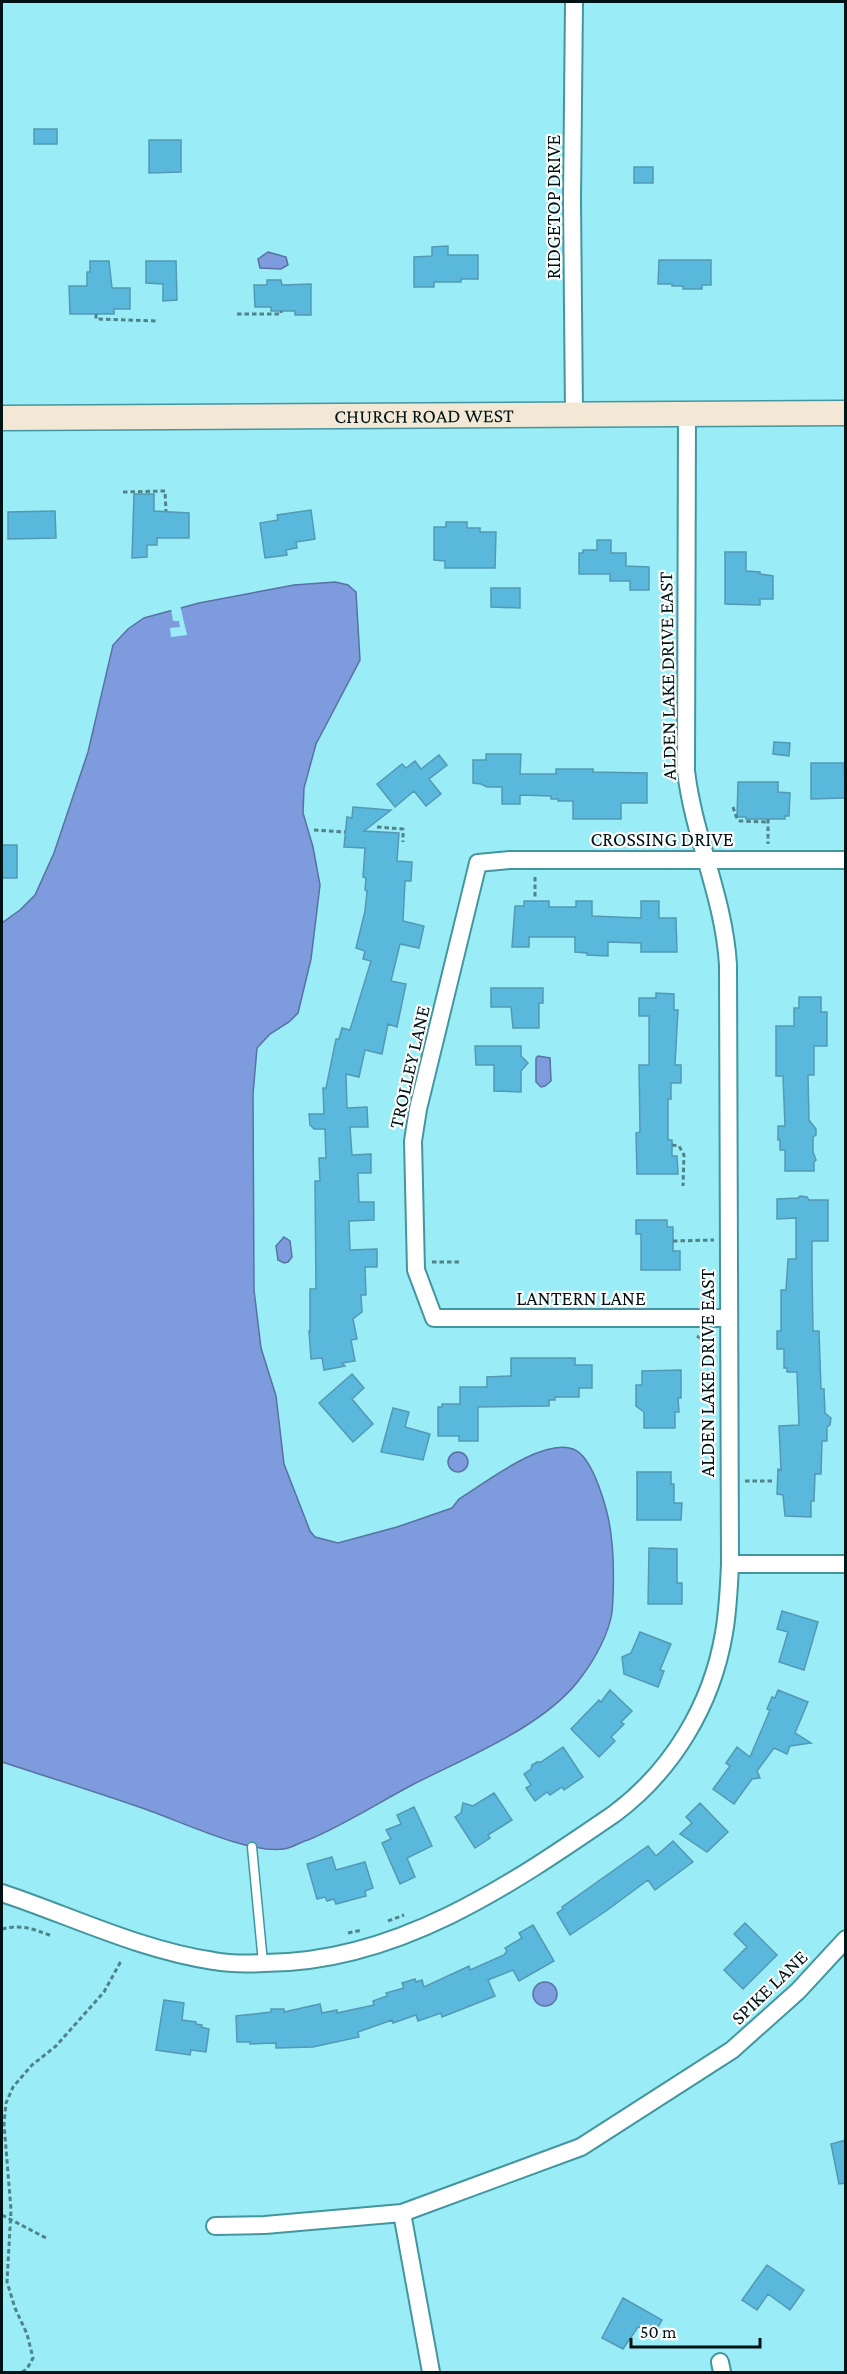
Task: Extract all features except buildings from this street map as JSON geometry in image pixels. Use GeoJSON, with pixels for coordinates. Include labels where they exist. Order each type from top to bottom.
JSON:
{"type":"FeatureCollection","features":[{"type":"Feature","properties":{"kind":"street","name":"RIDGETOP DRIVE"},"geometry":{"type":"LineString","coordinates":[[574,2],[572,201],[574,413]]}},
{"type":"Feature","properties":{"kind":"street","name":"CHURCH ROAD WEST"},"geometry":{"type":"LineString","coordinates":[[2,418],[846,413]]}},
{"type":"Feature","properties":{"kind":"street","name":"ALDEN LAKE DRIVE EAST"},"geometry":{"type":"LineString","coordinates":[[2,1893],[165,1951],[225,1963],[294,1962],[330,1957],[377,1945],[435,1923],[507,1885],[628,1804],[670,1758],[691,1729],[705,1699],[716,1671],[724,1634],[730,1564],[728,1318],[719,1240],[727,947],[708,860],[694,815],[686,771],[687,414]]}},
{"type":"Feature","properties":{"kind":"street","name":"CROSSING DRIVE"},"geometry":{"type":"LineString","coordinates":[[478,863],[510,860],[846,860]]}},
{"type":"Feature","properties":{"kind":"street","name":"TROLLEY LANE"},"geometry":{"type":"LineString","coordinates":[[434,1318],[419,1281],[424,1262],[412,1186],[415,1125],[478,863]]}},
{"type":"Feature","properties":{"kind":"street","name":"LANTERN LANE"},"geometry":{"type":"LineString","coordinates":[[434,1318],[728,1318]]}},
{"type":"Feature","properties":{"kind":"street"},"geometry":{"type":"LineString","coordinates":[[730,1564],[846,1564]]}},
{"type":"Feature","properties":{"kind":"street","name":"SPIKE LANE"},"geometry":{"type":"LineString","coordinates":[[215,2226],[265,2225],[402,2213],[581,2147],[732,2050],[844,1945]]}},
{"type":"Feature","properties":{"kind":"street"},"geometry":{"type":"LineString","coordinates":[[402,2213],[431,2373]]}},
{"type":"Feature","properties":{"kind":"lane"},"geometry":{"type":"LineString","coordinates":[[252,1847],[263,1963]]}},
{"type":"Feature","properties":{"kind":"path"},"geometry":{"type":"LineString","coordinates":[[237,314],[281,314],[281,311]]}},
{"type":"Feature","properties":{"kind":"path"},"geometry":{"type":"LineString","coordinates":[[96,314],[96,319],[156,321]]}},
{"type":"Feature","properties":{"kind":"path"},"geometry":{"type":"LineString","coordinates":[[123,492],[165,491],[166,511]]}},
{"type":"Feature","properties":{"kind":"path"},"geometry":{"type":"LineString","coordinates":[[733,807],[740,821],[768,820],[768,860]]}},
{"type":"Feature","properties":{"kind":"path"},"geometry":{"type":"LineString","coordinates":[[377,828],[403,829],[403,842]]}},
{"type":"Feature","properties":{"kind":"path"},"geometry":{"type":"LineString","coordinates":[[314,830],[345,832]]}},
{"type":"Feature","properties":{"kind":"path"},"geometry":{"type":"LineString","coordinates":[[527,877],[543,877]]}},
{"type":"Feature","properties":{"kind":"path"},"geometry":{"type":"LineString","coordinates":[[535,877],[535,898]]}},
{"type":"Feature","properties":{"kind":"path"},"geometry":{"type":"LineString","coordinates":[[672,1145],[679,1146],[684,1155],[683,1186]]}},
{"type":"Feature","properties":{"kind":"path"},"geometry":{"type":"LineString","coordinates":[[711,1233],[719,1240]]}},
{"type":"Feature","properties":{"kind":"path"},"geometry":{"type":"LineString","coordinates":[[672,1241],[719,1240]]}},
{"type":"Feature","properties":{"kind":"path"},"geometry":{"type":"LineString","coordinates":[[711,1250],[719,1240]]}},
{"type":"Feature","properties":{"kind":"path"},"geometry":{"type":"LineString","coordinates":[[424,1262],[432,1254]]}},
{"type":"Feature","properties":{"kind":"path"},"geometry":{"type":"LineString","coordinates":[[424,1262],[462,1262]]}},
{"type":"Feature","properties":{"kind":"path"},"geometry":{"type":"LineString","coordinates":[[424,1262],[434,1269]]}},
{"type":"Feature","properties":{"kind":"path"},"geometry":{"type":"LineString","coordinates":[[693,1334],[705,1341],[709,1347],[711,1366]]}},
{"type":"Feature","properties":{"kind":"path"},"geometry":{"type":"LineString","coordinates":[[728,1481],[774,1481]]}},
{"type":"Feature","properties":{"kind":"path"},"geometry":{"type":"LineString","coordinates":[[386,1922],[413,1912]]}},
{"type":"Feature","properties":{"kind":"path"},"geometry":{"type":"LineString","coordinates":[[2,1929],[26,1926],[52,1936]]}},
{"type":"Feature","properties":{"kind":"path"},"geometry":{"type":"LineString","coordinates":[[344,1934],[365,1929]]}},
{"type":"Feature","properties":{"kind":"path"},"geometry":{"type":"LineString","coordinates":[[22,2373],[33,2358],[27,2334],[15,2308],[7,2282],[10,2219],[4,2124],[6,2103],[13,2087],[32,2065],[56,2046],[104,1992],[121,1961]]}},
{"type":"Feature","properties":{"kind":"path"},"geometry":{"type":"LineString","coordinates":[[2,2216],[46,2238]]}},
{"type":"Feature","properties":{"kind":"water"},"geometry":{"type":"Polygon","coordinates":[[[268,252],[286,257],[288,265],[281,269],[260,268],[258,259],[268,252]]]}},
{"type":"Feature","properties":{"kind":"water"},"geometry":{"type":"Polygon","coordinates":[[[335,582],[348,585],[356,592],[360,660],[316,744],[304,788],[303,813],[313,847],[320,885],[311,959],[298,1013],[289,1022],[270,1034],[257,1048],[253,1094],[254,1290],[261,1348],[276,1396],[284,1464],[310,1531],[315,1537],[338,1543],[397,1527],[452,1508],[459,1499],[498,1473],[530,1456],[560,1447],[573,1449],[581,1454],[594,1474],[607,1514],[613,1553],[613,1603],[608,1628],[592,1662],[567,1694],[548,1710],[503,1739],[334,1828],[284,1849],[269,1849],[213,1835],[142,1808],[2,1762],[2,923],[35,895],[54,853],[88,752],[113,645],[128,629],[144,618],[199,603],[294,585],[335,582]]]}},
{"type":"Feature","properties":{"kind":"water"},"geometry":{"type":"Polygon","coordinates":[[[538,1056],[550,1058],[551,1081],[541,1087],[536,1082],[536,1058],[538,1056]]]}},
{"type":"Feature","properties":{"kind":"water"},"geometry":{"type":"Polygon","coordinates":[[[284,1237],[290,1241],[292,1257],[284,1263],[278,1260],[276,1246],[284,1237]]]}},
{"type":"Feature","properties":{"kind":"water"},"geometry":{"type":"Polygon","coordinates":[[[454,1452],[462,1452],[468,1458],[468,1466],[462,1472],[454,1472],[448,1466],[448,1458],[454,1452]]]}},
{"type":"Feature","properties":{"kind":"water"},"geometry":{"type":"Polygon","coordinates":[[[545,1982],[553,1986],[557,1994],[553,2002],[545,2006],[537,2002],[533,1994],[537,1986],[545,1982]]]}},
{"type":"Feature","properties":{"kind":"pier"},"geometry":{"type":"Polygon","coordinates":[[[180,605],[187,635],[171,637],[170,628],[180,627],[179,621],[173,621],[171,608],[180,605]]]}}]}
